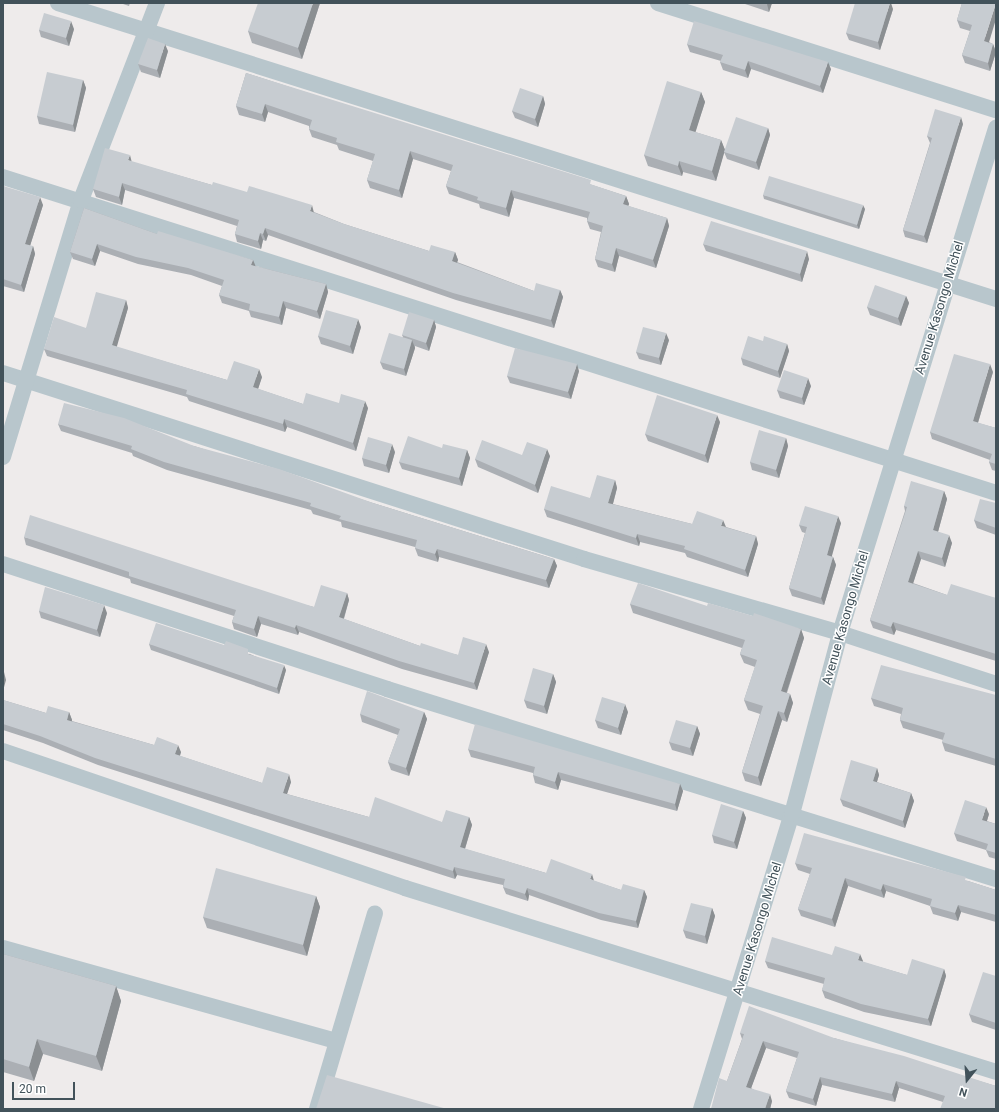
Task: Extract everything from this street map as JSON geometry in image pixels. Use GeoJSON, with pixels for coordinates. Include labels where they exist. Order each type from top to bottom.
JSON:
{"type":"FeatureCollection","features":[{"type":"Feature","properties":{"kind":"street"},"geometry":{"type":"LineString","coordinates":[[58,3],[148,30],[996,299]]}},
{"type":"Feature","properties":{"kind":"street"},"geometry":{"type":"LineString","coordinates":[[3,457],[28,380],[81,200],[148,30],[157,3]]}},
{"type":"Feature","properties":{"kind":"street"},"geometry":{"type":"LineString","coordinates":[[658,3],[996,110]]}},
{"type":"Feature","properties":{"kind":"street","name":"Avenue Kasongo Michel"},"geometry":{"type":"LineString","coordinates":[[701,1109],[740,990],[792,814],[840,633],[996,128]]}},
{"type":"Feature","properties":{"kind":"street"},"geometry":{"type":"LineString","coordinates":[[3,177],[81,200],[996,493]]}},
{"type":"Feature","properties":{"kind":"street"},"geometry":{"type":"LineString","coordinates":[[3,373],[584,559],[840,633],[996,684]]}},
{"type":"Feature","properties":{"kind":"street"},"geometry":{"type":"LineString","coordinates":[[3,564],[387,689],[996,878]]}},
{"type":"Feature","properties":{"kind":"street"},"geometry":{"type":"LineString","coordinates":[[3,752],[405,888],[740,990],[996,1072]]}},
{"type":"Feature","properties":{"kind":"street"},"geometry":{"type":"LineString","coordinates":[[317,1109],[335,1041],[375,913]]}},
{"type":"Feature","properties":{"kind":"street"},"geometry":{"type":"LineString","coordinates":[[3,948],[335,1041]]}},
{"type":"Feature","properties":{"kind":"building"},"geometry":{"type":"Polygon","coordinates":[[[258,3],[313,3],[298,48],[248,31],[258,3]]]}},
{"type":"Feature","properties":{"kind":"building"},"geometry":{"type":"Polygon","coordinates":[[[855,3],[890,3],[878,42],[846,33],[855,3]]]}},
{"type":"Feature","properties":{"kind":"building"},"geometry":{"type":"Polygon","coordinates":[[[962,3],[996,3],[984,41],[993,44],[988,63],[962,55],[972,25],[957,20],[962,3]]]}},
{"type":"Feature","properties":{"kind":"building"},"geometry":{"type":"Polygon","coordinates":[[[44,13],[71,21],[66,38],[39,30],[44,13]]]}},
{"type":"Feature","properties":{"kind":"building"},"geometry":{"type":"Polygon","coordinates":[[[694,21],[828,62],[820,86],[748,61],[745,70],[720,62],[723,55],[687,44],[694,21]]]}},
{"type":"Feature","properties":{"kind":"building"},"geometry":{"type":"Polygon","coordinates":[[[148,38],[165,44],[157,70],[138,64],[148,38]]]}},
{"type":"Feature","properties":{"kind":"building"},"geometry":{"type":"Polygon","coordinates":[[[47,72],[83,80],[73,125],[37,116],[47,72]]]}},
{"type":"Feature","properties":{"kind":"building"},"geometry":{"type":"Polygon","coordinates":[[[246,73],[591,180],[590,184],[626,196],[623,204],[667,218],[653,260],[616,248],[612,264],[595,259],[603,226],[587,221],[590,212],[511,190],[506,208],[477,200],[478,197],[446,186],[453,165],[410,151],[399,190],[367,180],[375,154],[336,142],[337,138],[309,129],[312,120],[265,104],[262,114],[236,106],[246,73]]]}},
{"type":"Feature","properties":{"kind":"building"},"geometry":{"type":"Polygon","coordinates":[[[667,81],[701,92],[689,130],[721,140],[712,171],[679,161],[678,166],[644,155],[667,81]]]}},
{"type":"Feature","properties":{"kind":"building"},"geometry":{"type":"Polygon","coordinates":[[[520,88],[543,96],[535,119],[512,111],[520,88]]]}},
{"type":"Feature","properties":{"kind":"building"},"geometry":{"type":"Polygon","coordinates":[[[935,109],[961,117],[924,236],[903,230],[932,138],[927,136],[935,109]]]}},
{"type":"Feature","properties":{"kind":"building"},"geometry":{"type":"Polygon","coordinates":[[[736,117],[768,128],[756,162],[724,152],[736,117]]]}},
{"type":"Feature","properties":{"kind":"building"},"geometry":{"type":"Polygon","coordinates":[[[105,148],[130,155],[128,160],[212,185],[213,182],[247,192],[249,186],[312,205],[310,211],[344,224],[429,251],[431,245],[455,252],[452,261],[534,291],[536,283],[560,290],[551,320],[453,293],[265,228],[263,234],[260,233],[258,241],[235,234],[239,220],[122,183],[119,197],[93,189],[105,148]]]}},
{"type":"Feature","properties":{"kind":"building"},"geometry":{"type":"Polygon","coordinates":[[[769,176],[863,205],[857,225],[763,195],[769,176]]]}},
{"type":"Feature","properties":{"kind":"building"},"geometry":{"type":"Polygon","coordinates":[[[3,186],[40,197],[25,244],[33,246],[21,285],[3,279],[3,186]]]}},
{"type":"Feature","properties":{"kind":"building"},"geometry":{"type":"Polygon","coordinates":[[[84,208],[157,234],[158,231],[253,260],[251,265],[326,284],[317,311],[283,301],[279,317],[249,310],[250,304],[219,295],[224,280],[188,268],[136,257],[97,244],[92,259],[70,252],[84,208]]]}},
{"type":"Feature","properties":{"kind":"building"},"geometry":{"type":"Polygon","coordinates":[[[711,221],[807,251],[800,274],[703,244],[711,221]]]}},
{"type":"Feature","properties":{"kind":"building"},"geometry":{"type":"Polygon","coordinates":[[[875,285],[906,296],[898,318],[867,307],[875,285]]]}},
{"type":"Feature","properties":{"kind":"building"},"geometry":{"type":"Polygon","coordinates":[[[96,292],[126,300],[112,345],[227,380],[234,361],[259,369],[253,387],[303,404],[306,393],[339,403],[341,394],[365,401],[353,443],[284,419],[283,424],[186,394],[187,390],[44,349],[54,317],[86,328],[96,292]]]}},
{"type":"Feature","properties":{"kind":"building"},"geometry":{"type":"Polygon","coordinates":[[[326,310],[358,319],[350,346],[318,336],[326,310]]]}},
{"type":"Feature","properties":{"kind":"building"},"geometry":{"type":"Polygon","coordinates":[[[409,312],[434,320],[426,343],[402,335],[409,312]]]}},
{"type":"Feature","properties":{"kind":"building"},"geometry":{"type":"Polygon","coordinates":[[[643,327],[666,333],[659,358],[636,352],[643,327]]]}},
{"type":"Feature","properties":{"kind":"building"},"geometry":{"type":"Polygon","coordinates":[[[389,333],[412,340],[404,369],[380,362],[389,333]]]}},
{"type":"Feature","properties":{"kind":"building"},"geometry":{"type":"Polygon","coordinates":[[[748,336],[763,341],[764,336],[787,344],[778,371],[741,358],[748,336]]]}},
{"type":"Feature","properties":{"kind":"building"},"geometry":{"type":"Polygon","coordinates":[[[515,348],[577,364],[568,392],[507,376],[515,348]]]}},
{"type":"Feature","properties":{"kind":"building"},"geometry":{"type":"Polygon","coordinates":[[[954,354],[990,364],[973,421],[996,428],[996,464],[989,462],[992,454],[930,432],[954,354]]]}},
{"type":"Feature","properties":{"kind":"building"},"geometry":{"type":"Polygon","coordinates":[[[784,370],[808,378],[802,398],[777,390],[784,370]]]}},
{"type":"Feature","properties":{"kind":"building"},"geometry":{"type":"Polygon","coordinates":[[[657,395],[717,415],[705,455],[645,434],[657,395]]]}},
{"type":"Feature","properties":{"kind":"building"},"geometry":{"type":"Polygon","coordinates":[[[64,403],[124,418],[194,446],[279,469],[373,503],[554,559],[546,580],[437,549],[435,554],[415,548],[417,540],[339,519],[341,516],[310,506],[311,503],[164,462],[131,449],[132,446],[58,424],[64,403]]]}},
{"type":"Feature","properties":{"kind":"building"},"geometry":{"type":"Polygon","coordinates":[[[759,430],[786,438],[776,470],[750,462],[759,430]]]}},
{"type":"Feature","properties":{"kind":"building"},"geometry":{"type":"Polygon","coordinates":[[[408,436],[442,448],[443,444],[467,450],[459,478],[399,462],[408,436]]]}},
{"type":"Feature","properties":{"kind":"building"},"geometry":{"type":"Polygon","coordinates":[[[368,437],[392,444],[386,465],[362,458],[368,437]]]}},
{"type":"Feature","properties":{"kind":"building"},"geometry":{"type":"Polygon","coordinates":[[[482,440],[522,455],[527,442],[547,449],[535,485],[475,459],[482,440]]]}},
{"type":"Feature","properties":{"kind":"building"},"geometry":{"type":"Polygon","coordinates":[[[597,475],[615,480],[608,503],[692,524],[697,511],[723,520],[721,526],[756,536],[745,570],[684,549],[685,546],[637,534],[636,538],[544,509],[551,486],[590,498],[597,475]]]}},
{"type":"Feature","properties":{"kind":"building"},"geometry":{"type":"Polygon","coordinates":[[[911,481],[944,491],[933,530],[949,535],[942,558],[918,551],[908,582],[947,595],[951,584],[996,598],[996,654],[893,622],[891,627],[870,620],[907,507],[904,506],[911,481]]]}},
{"type":"Feature","properties":{"kind":"building"},"geometry":{"type":"Polygon","coordinates":[[[980,499],[996,503],[996,528],[974,520],[980,499]]]}},
{"type":"Feature","properties":{"kind":"building"},"geometry":{"type":"Polygon","coordinates":[[[805,506],[838,516],[827,555],[833,557],[821,598],[789,588],[807,527],[799,525],[805,506]]]}},
{"type":"Feature","properties":{"kind":"building"},"geometry":{"type":"Polygon","coordinates":[[[30,515],[314,607],[321,585],[347,593],[339,617],[420,646],[421,643],[458,655],[463,637],[486,644],[474,683],[399,661],[296,625],[295,628],[258,616],[254,629],[232,622],[236,610],[129,576],[129,572],[24,537],[30,515]]]}},
{"type":"Feature","properties":{"kind":"building"},"geometry":{"type":"Polygon","coordinates":[[[638,583],[707,606],[708,603],[753,616],[754,613],[801,629],[781,691],[790,694],[784,713],[778,711],[758,777],[742,772],[763,706],[744,700],[757,660],[740,654],[745,640],[630,604],[638,583]]]}},
{"type":"Feature","properties":{"kind":"building"},"geometry":{"type":"Polygon","coordinates":[[[45,587],[104,605],[97,630],[39,611],[45,587]]]}},
{"type":"Feature","properties":{"kind":"building"},"geometry":{"type":"Polygon","coordinates":[[[156,623],[224,645],[226,641],[248,649],[248,654],[284,665],[277,688],[149,644],[156,623]]]}},
{"type":"Feature","properties":{"kind":"building"},"geometry":{"type":"Polygon","coordinates":[[[881,665],[996,695],[996,759],[942,742],[945,733],[900,720],[903,708],[871,698],[881,665]]]}},
{"type":"Feature","properties":{"kind":"building"},"geometry":{"type":"Polygon","coordinates":[[[533,668],[553,674],[544,706],[524,700],[533,668]]]}},
{"type":"Feature","properties":{"kind":"building"},"geometry":{"type":"Polygon","coordinates":[[[367,691],[424,712],[406,768],[388,762],[400,729],[360,714],[367,691]]]}},
{"type":"Feature","properties":{"kind":"building"},"geometry":{"type":"Polygon","coordinates":[[[602,697],[625,704],[618,728],[595,720],[602,697]]]}},
{"type":"Feature","properties":{"kind":"building"},"geometry":{"type":"Polygon","coordinates":[[[3,700],[46,713],[48,706],[69,712],[67,720],[154,745],[157,737],[178,745],[175,754],[262,783],[267,767],[289,774],[283,793],[369,817],[375,797],[442,822],[446,810],[469,817],[460,847],[546,873],[551,859],[592,874],[590,879],[621,890],[623,884],[644,890],[636,921],[599,913],[527,888],[525,894],[503,887],[505,879],[454,867],[453,871],[95,758],[40,736],[3,724],[3,700]]]}},
{"type":"Feature","properties":{"kind":"building"},"geometry":{"type":"Polygon","coordinates":[[[676,720],[697,726],[690,748],[669,742],[676,720]]]}},
{"type":"Feature","properties":{"kind":"building"},"geometry":{"type":"Polygon","coordinates":[[[475,724],[680,784],[675,804],[558,772],[555,782],[533,775],[535,767],[468,749],[475,724]]]}},
{"type":"Feature","properties":{"kind":"building"},"geometry":{"type":"Polygon","coordinates":[[[851,760],[877,768],[873,781],[911,793],[903,821],[840,799],[851,760]]]}},
{"type":"Feature","properties":{"kind":"building"},"geometry":{"type":"Polygon","coordinates":[[[965,800],[986,807],[982,820],[996,824],[996,853],[986,850],[988,844],[954,833],[965,800]]]}},
{"type":"Feature","properties":{"kind":"building"},"geometry":{"type":"Polygon","coordinates":[[[721,804],[743,811],[734,842],[712,835],[721,804]]]}},
{"type":"Feature","properties":{"kind":"building"},"geometry":{"type":"Polygon","coordinates":[[[804,833],[966,877],[965,880],[996,890],[996,915],[958,905],[955,913],[930,906],[932,899],[883,884],[881,890],[845,878],[832,919],[798,909],[812,868],[795,863],[804,833]]]}},
{"type":"Feature","properties":{"kind":"building"},"geometry":{"type":"Polygon","coordinates":[[[216,868],[316,896],[303,945],[203,917],[216,868]]]}},
{"type":"Feature","properties":{"kind":"building"},"geometry":{"type":"Polygon","coordinates":[[[691,903],[712,908],[705,936],[683,930],[691,903]]]}},
{"type":"Feature","properties":{"kind":"building"},"geometry":{"type":"Polygon","coordinates":[[[772,937],[832,955],[835,946],[860,954],[858,960],[907,975],[912,959],[944,969],[928,1019],[861,1004],[822,990],[825,978],[765,961],[772,937]]]}},
{"type":"Feature","properties":{"kind":"building"},"geometry":{"type":"Polygon","coordinates":[[[3,954],[116,986],[96,1056],[37,1039],[29,1067],[3,1059],[3,954]]]}},
{"type":"Feature","properties":{"kind":"building"},"geometry":{"type":"Polygon","coordinates":[[[983,972],[996,976],[996,1023],[969,1014],[983,972]]]}},
{"type":"Feature","properties":{"kind":"building"},"geometry":{"type":"Polygon","coordinates":[[[749,1006],[834,1038],[904,1056],[996,1086],[996,1109],[940,1109],[945,1096],[896,1081],[892,1094],[820,1077],[813,1099],[786,1091],[799,1052],[763,1041],[746,1087],[770,1094],[765,1109],[711,1109],[719,1078],[727,1081],[744,1034],[740,1033],[749,1006]]]}},
{"type":"Feature","properties":{"kind":"building"},"geometry":{"type":"Polygon","coordinates":[[[327,1075],[447,1109],[316,1109],[327,1075]]]}}]}
